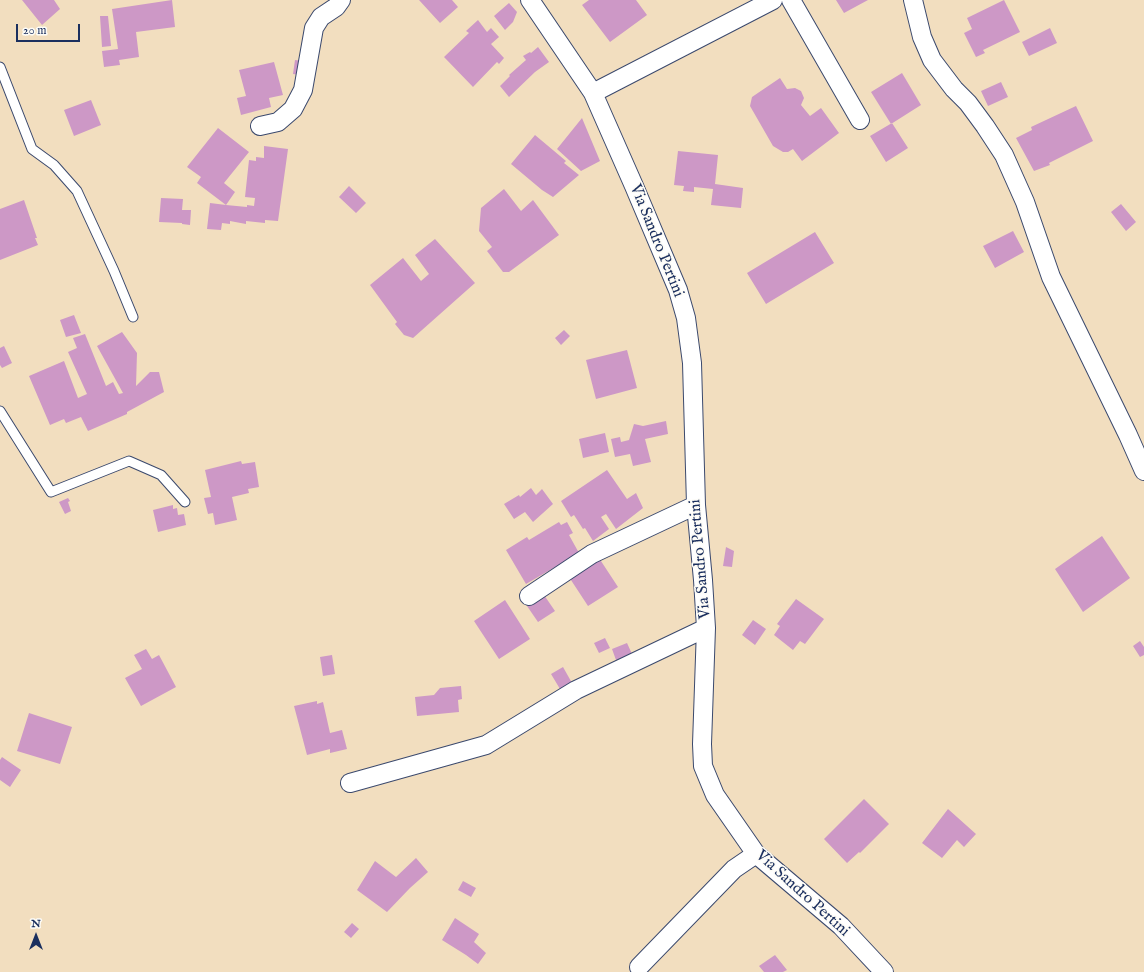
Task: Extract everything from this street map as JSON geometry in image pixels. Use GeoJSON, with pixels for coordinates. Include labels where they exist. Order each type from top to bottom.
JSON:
{"type":"FeatureCollection","features":[{"type":"Feature","properties":{"kind":"street"},"geometry":{"type":"LineString","coordinates":[[260,126],[278,122],[294,109],[303,90],[314,28],[321,17],[336,7],[341,0]]}},
{"type":"Feature","properties":{"kind":"street","name":"Via Sandro Pertini"},"geometry":{"type":"LineString","coordinates":[[530,0],[593,93],[678,290],[686,318],[692,363],[696,505],[706,628],[702,744],[703,766],[715,795],[756,854],[841,926],[884,972]]}},
{"type":"Feature","properties":{"kind":"street"},"geometry":{"type":"LineString","coordinates":[[593,93],[773,0]]}},
{"type":"Feature","properties":{"kind":"street"},"geometry":{"type":"LineString","coordinates":[[791,0],[860,120]]}},
{"type":"Feature","properties":{"kind":"street"},"geometry":{"type":"LineString","coordinates":[[913,0],[922,37],[932,60],[954,89],[968,103],[1004,155],[1025,202],[1052,276],[1144,471]]}},
{"type":"Feature","properties":{"kind":"street"},"geometry":{"type":"LineString","coordinates":[[529,596],[592,554],[696,505]]}},
{"type":"Feature","properties":{"kind":"street"},"geometry":{"type":"LineString","coordinates":[[350,783],[486,745],[576,690],[706,628]]}},
{"type":"Feature","properties":{"kind":"street"},"geometry":{"type":"LineString","coordinates":[[639,967],[734,869],[756,854]]}},
{"type":"Feature","properties":{"kind":"lane"},"geometry":{"type":"LineString","coordinates":[[0,67],[32,149],[54,165],[77,191],[133,316]]}},
{"type":"Feature","properties":{"kind":"lane"},"geometry":{"type":"LineString","coordinates":[[0,411],[51,492],[129,461],[161,475],[185,502]]}},
{"type":"Feature","properties":{"kind":"building"},"geometry":{"type":"Polygon","coordinates":[[[22,0],[54,0],[60,9],[42,25],[22,0]]]}},
{"type":"Feature","properties":{"kind":"building"},"geometry":{"type":"Polygon","coordinates":[[[172,0],[175,27],[136,32],[139,57],[119,60],[120,65],[104,67],[102,51],[118,49],[112,9],[172,0]]]}},
{"type":"Feature","properties":{"kind":"building"},"geometry":{"type":"Polygon","coordinates":[[[419,0],[452,0],[458,7],[440,23],[419,0]]]}},
{"type":"Feature","properties":{"kind":"building"},"geometry":{"type":"Polygon","coordinates":[[[589,0],[636,0],[647,15],[610,42],[582,5],[589,0]]]}},
{"type":"Feature","properties":{"kind":"building"},"geometry":{"type":"Polygon","coordinates":[[[836,0],[868,0],[844,13],[836,0]]]}},
{"type":"Feature","properties":{"kind":"building"},"geometry":{"type":"Polygon","coordinates":[[[1004,0],[1020,32],[983,50],[985,53],[976,57],[964,33],[972,29],[967,18],[1004,0]]]}},
{"type":"Feature","properties":{"kind":"building"},"geometry":{"type":"Polygon","coordinates":[[[509,3],[517,12],[513,22],[505,30],[494,16],[509,3]]]}},
{"type":"Feature","properties":{"kind":"building"},"geometry":{"type":"Polygon","coordinates":[[[100,16],[108,16],[111,46],[102,47],[100,16]]]}},
{"type":"Feature","properties":{"kind":"building"},"geometry":{"type":"Polygon","coordinates":[[[478,20],[487,32],[491,28],[499,37],[491,44],[504,58],[499,64],[497,62],[473,87],[444,57],[469,33],[466,31],[478,20]]]}},
{"type":"Feature","properties":{"kind":"building"},"geometry":{"type":"Polygon","coordinates":[[[1050,28],[1057,43],[1029,56],[1022,42],[1050,28]]]}},
{"type":"Feature","properties":{"kind":"building"},"geometry":{"type":"Polygon","coordinates":[[[538,47],[549,62],[535,72],[509,97],[500,86],[510,76],[509,75],[526,60],[523,56],[530,52],[531,53],[538,47]]]}},
{"type":"Feature","properties":{"kind":"building"},"geometry":{"type":"Polygon","coordinates":[[[295,60],[303,61],[301,75],[293,74],[295,60]]]}},
{"type":"Feature","properties":{"kind":"building"},"geometry":{"type":"Polygon","coordinates":[[[274,62],[283,95],[269,98],[271,107],[241,115],[237,98],[246,96],[239,70],[274,62]]]}},
{"type":"Feature","properties":{"kind":"building"},"geometry":{"type":"Polygon","coordinates":[[[902,73],[921,105],[891,124],[871,92],[902,73]]]}},
{"type":"Feature","properties":{"kind":"building"},"geometry":{"type":"Polygon","coordinates":[[[780,78],[787,89],[795,88],[801,91],[804,98],[801,105],[810,116],[821,108],[839,133],[802,161],[793,149],[788,152],[783,152],[773,146],[750,106],[752,97],[780,78]]]}},
{"type":"Feature","properties":{"kind":"building"},"geometry":{"type":"Polygon","coordinates":[[[1001,82],[1008,97],[988,106],[981,91],[1001,82]]]}},
{"type":"Feature","properties":{"kind":"building"},"geometry":{"type":"Polygon","coordinates":[[[91,100],[101,125],[74,136],[64,110],[91,100]]]}},
{"type":"Feature","properties":{"kind":"building"},"geometry":{"type":"Polygon","coordinates":[[[1076,106],[1093,141],[1049,163],[1050,165],[1034,171],[1016,138],[1032,130],[1031,127],[1076,106]]]}},
{"type":"Feature","properties":{"kind":"building"},"geometry":{"type":"Polygon","coordinates":[[[582,118],[600,161],[581,171],[557,149],[582,118]]]}},
{"type":"Feature","properties":{"kind":"building"},"geometry":{"type":"Polygon","coordinates":[[[892,123],[908,148],[886,162],[870,136],[892,123]]]}},
{"type":"Feature","properties":{"kind":"building"},"geometry":{"type":"Polygon","coordinates":[[[218,128],[249,152],[224,183],[235,192],[226,205],[197,183],[201,177],[187,167],[218,128]]]}},
{"type":"Feature","properties":{"kind":"building"},"geometry":{"type":"Polygon","coordinates":[[[535,135],[566,161],[564,163],[579,175],[553,197],[542,190],[511,164],[535,135]]]}},
{"type":"Feature","properties":{"kind":"building"},"geometry":{"type":"Polygon","coordinates":[[[264,146],[288,149],[278,221],[265,220],[265,223],[246,221],[246,224],[230,221],[230,224],[222,223],[221,230],[207,229],[210,203],[247,207],[247,205],[254,206],[255,198],[245,197],[249,160],[256,161],[256,157],[264,158],[264,146]]]}},
{"type":"Feature","properties":{"kind":"building"},"geometry":{"type":"Polygon","coordinates":[[[678,151],[718,155],[715,184],[743,188],[741,208],[711,205],[713,189],[694,187],[694,192],[683,191],[684,186],[674,185],[678,151]]]}},
{"type":"Feature","properties":{"kind":"building"},"geometry":{"type":"Polygon","coordinates":[[[349,186],[366,203],[356,213],[339,197],[349,186]]]}},
{"type":"Feature","properties":{"kind":"building"},"geometry":{"type":"Polygon","coordinates":[[[504,189],[521,211],[533,200],[559,235],[509,272],[503,272],[487,251],[492,247],[479,231],[481,208],[504,189]]]}},
{"type":"Feature","properties":{"kind":"building"},"geometry":{"type":"Polygon","coordinates":[[[161,198],[183,199],[182,210],[191,210],[190,225],[182,223],[159,222],[161,198]]]}},
{"type":"Feature","properties":{"kind":"building"},"geometry":{"type":"Polygon","coordinates":[[[24,200],[38,245],[0,260],[0,209],[24,200]]]}},
{"type":"Feature","properties":{"kind":"building"},"geometry":{"type":"Polygon","coordinates":[[[1121,204],[1136,222],[1126,231],[1111,212],[1121,204]]]}},
{"type":"Feature","properties":{"kind":"building"},"geometry":{"type":"Polygon","coordinates":[[[1013,231],[1024,252],[995,268],[983,246],[1013,231]]]}},
{"type":"Feature","properties":{"kind":"building"},"geometry":{"type":"Polygon","coordinates":[[[815,232],[834,263],[766,304],[747,273],[815,232]]]}},
{"type":"Feature","properties":{"kind":"building"},"geometry":{"type":"Polygon","coordinates":[[[435,239],[475,283],[413,338],[404,335],[395,324],[397,322],[370,285],[403,258],[421,281],[429,274],[415,255],[435,239]]]}},
{"type":"Feature","properties":{"kind":"building"},"geometry":{"type":"Polygon","coordinates":[[[74,315],[81,333],[66,337],[60,320],[74,315]]]}},
{"type":"Feature","properties":{"kind":"building"},"geometry":{"type":"Polygon","coordinates":[[[564,330],[570,336],[561,345],[555,338],[564,330]]]}},
{"type":"Feature","properties":{"kind":"building"},"geometry":{"type":"Polygon","coordinates":[[[122,332],[137,353],[136,386],[150,372],[159,372],[164,392],[127,412],[127,414],[88,431],[81,417],[66,423],[64,419],[50,425],[29,376],[64,361],[78,398],[87,394],[68,352],[77,348],[73,338],[85,334],[106,386],[113,382],[119,394],[123,393],[97,346],[122,332]]]}},
{"type":"Feature","properties":{"kind":"building"},"geometry":{"type":"Polygon","coordinates":[[[4,346],[12,363],[2,368],[0,365],[0,348],[4,346]]]}},
{"type":"Feature","properties":{"kind":"building"},"geometry":{"type":"Polygon","coordinates":[[[627,350],[637,388],[596,399],[586,360],[627,350]]]}},
{"type":"Feature","properties":{"kind":"building"},"geometry":{"type":"Polygon","coordinates":[[[666,421],[668,434],[645,439],[651,462],[633,466],[630,454],[615,457],[611,439],[620,437],[621,442],[629,440],[634,424],[643,426],[666,421]]]}},
{"type":"Feature","properties":{"kind":"building"},"geometry":{"type":"Polygon","coordinates":[[[605,433],[609,452],[583,458],[579,439],[605,433]]]}},
{"type":"Feature","properties":{"kind":"building"},"geometry":{"type":"Polygon","coordinates":[[[241,461],[242,464],[255,462],[259,487],[248,489],[249,493],[232,497],[237,520],[215,525],[213,513],[208,514],[204,498],[211,497],[205,470],[241,461]]]}},
{"type":"Feature","properties":{"kind":"building"},"geometry":{"type":"Polygon","coordinates":[[[607,470],[627,499],[636,493],[643,508],[616,529],[606,514],[601,517],[609,529],[593,541],[585,528],[583,529],[574,515],[571,517],[561,501],[607,470]]]}},
{"type":"Feature","properties":{"kind":"building"},"geometry":{"type":"Polygon","coordinates":[[[531,488],[536,495],[542,489],[553,504],[533,522],[525,512],[514,519],[504,504],[519,495],[520,497],[531,488]]]}},
{"type":"Feature","properties":{"kind":"building"},"geometry":{"type":"Polygon","coordinates":[[[68,498],[70,501],[68,502],[71,511],[65,514],[59,502],[68,498]]]}},
{"type":"Feature","properties":{"kind":"building"},"geometry":{"type":"Polygon","coordinates":[[[173,505],[173,509],[177,508],[178,515],[184,514],[186,525],[158,532],[153,510],[173,505]]]}},
{"type":"Feature","properties":{"kind":"building"},"geometry":{"type":"Polygon","coordinates":[[[559,522],[561,525],[567,522],[573,533],[569,535],[579,553],[526,584],[506,550],[527,537],[529,540],[559,522]]]}},
{"type":"Feature","properties":{"kind":"building"},"geometry":{"type":"Polygon","coordinates":[[[1102,536],[1130,578],[1083,612],[1055,569],[1102,536]]]}},
{"type":"Feature","properties":{"kind":"building"},"geometry":{"type":"Polygon","coordinates":[[[726,547],[734,551],[732,567],[723,566],[726,547]]]}},
{"type":"Feature","properties":{"kind":"building"},"geometry":{"type":"Polygon","coordinates":[[[599,558],[618,587],[588,606],[569,577],[599,558]]]}},
{"type":"Feature","properties":{"kind":"building"},"geometry":{"type":"Polygon","coordinates":[[[544,595],[555,611],[538,622],[527,606],[544,595]]]}},
{"type":"Feature","properties":{"kind":"building"},"geometry":{"type":"Polygon","coordinates":[[[796,599],[824,619],[805,644],[800,641],[793,650],[774,635],[780,626],[777,624],[796,599]]]}},
{"type":"Feature","properties":{"kind":"building"},"geometry":{"type":"Polygon","coordinates":[[[505,600],[530,639],[499,659],[474,621],[505,600]]]}},
{"type":"Feature","properties":{"kind":"building"},"geometry":{"type":"Polygon","coordinates":[[[753,620],[766,629],[755,645],[742,635],[753,620]]]}},
{"type":"Feature","properties":{"kind":"building"},"geometry":{"type":"Polygon","coordinates":[[[605,638],[610,648],[599,653],[594,643],[605,638]]]}},
{"type":"Feature","properties":{"kind":"building"},"geometry":{"type":"Polygon","coordinates":[[[1140,641],[1144,647],[1144,655],[1140,657],[1133,646],[1140,641]]]}},
{"type":"Feature","properties":{"kind":"building"},"geometry":{"type":"Polygon","coordinates":[[[627,643],[632,654],[616,660],[612,649],[627,643]]]}},
{"type":"Feature","properties":{"kind":"building"},"geometry":{"type":"Polygon","coordinates":[[[146,649],[152,659],[159,655],[176,687],[141,706],[125,678],[142,669],[134,655],[146,649]]]}},
{"type":"Feature","properties":{"kind":"building"},"geometry":{"type":"Polygon","coordinates":[[[332,655],[335,674],[323,676],[320,657],[332,655]]]}},
{"type":"Feature","properties":{"kind":"building"},"geometry":{"type":"Polygon","coordinates":[[[563,667],[572,683],[560,689],[551,674],[563,667]]]}},
{"type":"Feature","properties":{"kind":"building"},"geometry":{"type":"Polygon","coordinates":[[[461,686],[462,699],[458,700],[459,712],[417,716],[415,697],[434,695],[440,688],[461,686]]]}},
{"type":"Feature","properties":{"kind":"building"},"geometry":{"type":"Polygon","coordinates":[[[317,701],[317,704],[323,702],[330,733],[342,730],[347,749],[330,753],[330,749],[307,755],[294,706],[317,701]]]}},
{"type":"Feature","properties":{"kind":"building"},"geometry":{"type":"Polygon","coordinates":[[[29,713],[72,727],[60,764],[17,751],[29,713]]]}},
{"type":"Feature","properties":{"kind":"building"},"geometry":{"type":"Polygon","coordinates":[[[2,757],[21,770],[10,787],[0,780],[0,760],[2,757]]]}},
{"type":"Feature","properties":{"kind":"building"},"geometry":{"type":"Polygon","coordinates":[[[864,799],[889,824],[860,853],[859,852],[847,863],[824,839],[864,799]]]}},
{"type":"Feature","properties":{"kind":"building"},"geometry":{"type":"Polygon","coordinates":[[[948,809],[976,834],[964,847],[957,840],[942,858],[922,843],[948,809]]]}},
{"type":"Feature","properties":{"kind":"building"},"geometry":{"type":"Polygon","coordinates":[[[416,858],[428,872],[387,912],[357,890],[375,861],[396,877],[416,858]]]}},
{"type":"Feature","properties":{"kind":"building"},"geometry":{"type":"Polygon","coordinates":[[[463,881],[476,888],[471,897],[458,890],[463,881]]]}},
{"type":"Feature","properties":{"kind":"building"},"geometry":{"type":"Polygon","coordinates":[[[455,918],[479,934],[474,942],[486,953],[478,964],[442,940],[455,918]]]}},
{"type":"Feature","properties":{"kind":"building"},"geometry":{"type":"Polygon","coordinates":[[[352,923],[359,929],[351,938],[344,932],[352,923]]]}},
{"type":"Feature","properties":{"kind":"building"},"geometry":{"type":"Polygon","coordinates":[[[775,955],[787,970],[783,972],[764,972],[759,966],[775,955]]]}}]}
